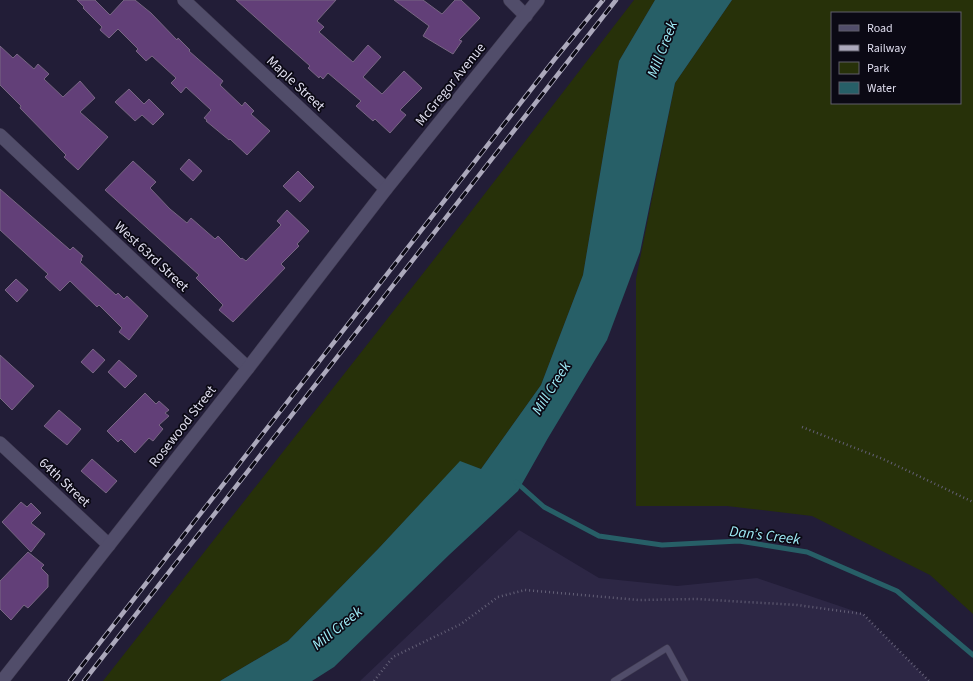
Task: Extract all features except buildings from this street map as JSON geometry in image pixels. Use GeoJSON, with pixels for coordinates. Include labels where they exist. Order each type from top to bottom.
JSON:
{"type":"FeatureCollection","features":[{"type":"Feature","properties":{"kind":"street","name":"Maple Street"},"geometry":{"type":"LineString","coordinates":[[184,0],[386,189]]}},
{"type":"Feature","properties":{"kind":"street"},"geometry":{"type":"LineString","coordinates":[[510,0],[526,16]]}},
{"type":"Feature","properties":{"kind":"street","name":"McGregor Avenue"},"geometry":{"type":"LineString","coordinates":[[386,189],[538,0]]}},
{"type":"Feature","properties":{"kind":"street","name":"West 63rd Street"},"geometry":{"type":"LineString","coordinates":[[0,135],[248,368]]}},
{"type":"Feature","properties":{"kind":"street","name":"Rosewood Street"},"geometry":{"type":"LineString","coordinates":[[2,681],[248,368],[386,189]]}},
{"type":"Feature","properties":{"kind":"street","name":"64th Street"},"geometry":{"type":"LineString","coordinates":[[0,443],[109,545]]}},
{"type":"Feature","properties":{"kind":"lane"},"geometry":{"type":"LineString","coordinates":[[614,681],[666,648],[685,681]]}},
{"type":"Feature","properties":{"kind":"path"},"geometry":{"type":"LineString","coordinates":[[802,427],[883,459],[973,502]]}},
{"type":"Feature","properties":{"kind":"path"},"geometry":{"type":"LineString","coordinates":[[374,681],[394,657],[461,624],[498,597],[525,590],[639,600],[696,599],[797,604],[863,614],[929,681]]}},
{"type":"Feature","properties":{"kind":"shaded area"},"geometry":{"type":"Polygon","coordinates":[[[519,530],[599,578],[677,586],[757,578],[863,614],[929,681],[360,681],[519,530]]]}},
{"type":"Feature","properties":{"kind":"green space"},"geometry":{"type":"Polygon","coordinates":[[[634,0],[655,0],[619,61],[583,275],[541,385],[481,469],[460,462],[288,641],[220,681],[103,681],[439,253],[634,0]]]}},
{"type":"Feature","properties":{"kind":"green space"},"geometry":{"type":"Polygon","coordinates":[[[732,0],[973,0],[973,614],[930,575],[812,516],[727,506],[636,506],[636,279],[675,83],[732,0]]]}},
{"type":"Feature","properties":{"kind":"water","name":"Mill Creek"},"geometry":{"type":"Polygon","coordinates":[[[655,0],[732,0],[675,83],[640,252],[607,340],[518,491],[449,555],[334,667],[312,681],[220,681],[288,641],[379,548],[460,461],[481,469],[541,385],[583,275],[619,61],[655,0]]]}},
{"type":"Feature","properties":{"kind":"waterway","name":"Dan’s Creek"},"geometry":{"type":"LineString","coordinates":[[516,482],[544,507],[599,536],[662,545],[739,541],[807,552],[897,591],[973,655]]}},
{"type":"Feature","properties":{"kind":"railway"},"geometry":{"type":"LineString","coordinates":[[70,681],[554,60],[603,0]]}},
{"type":"Feature","properties":{"kind":"railway"},"geometry":{"type":"LineString","coordinates":[[84,681],[616,0]]}}]}
